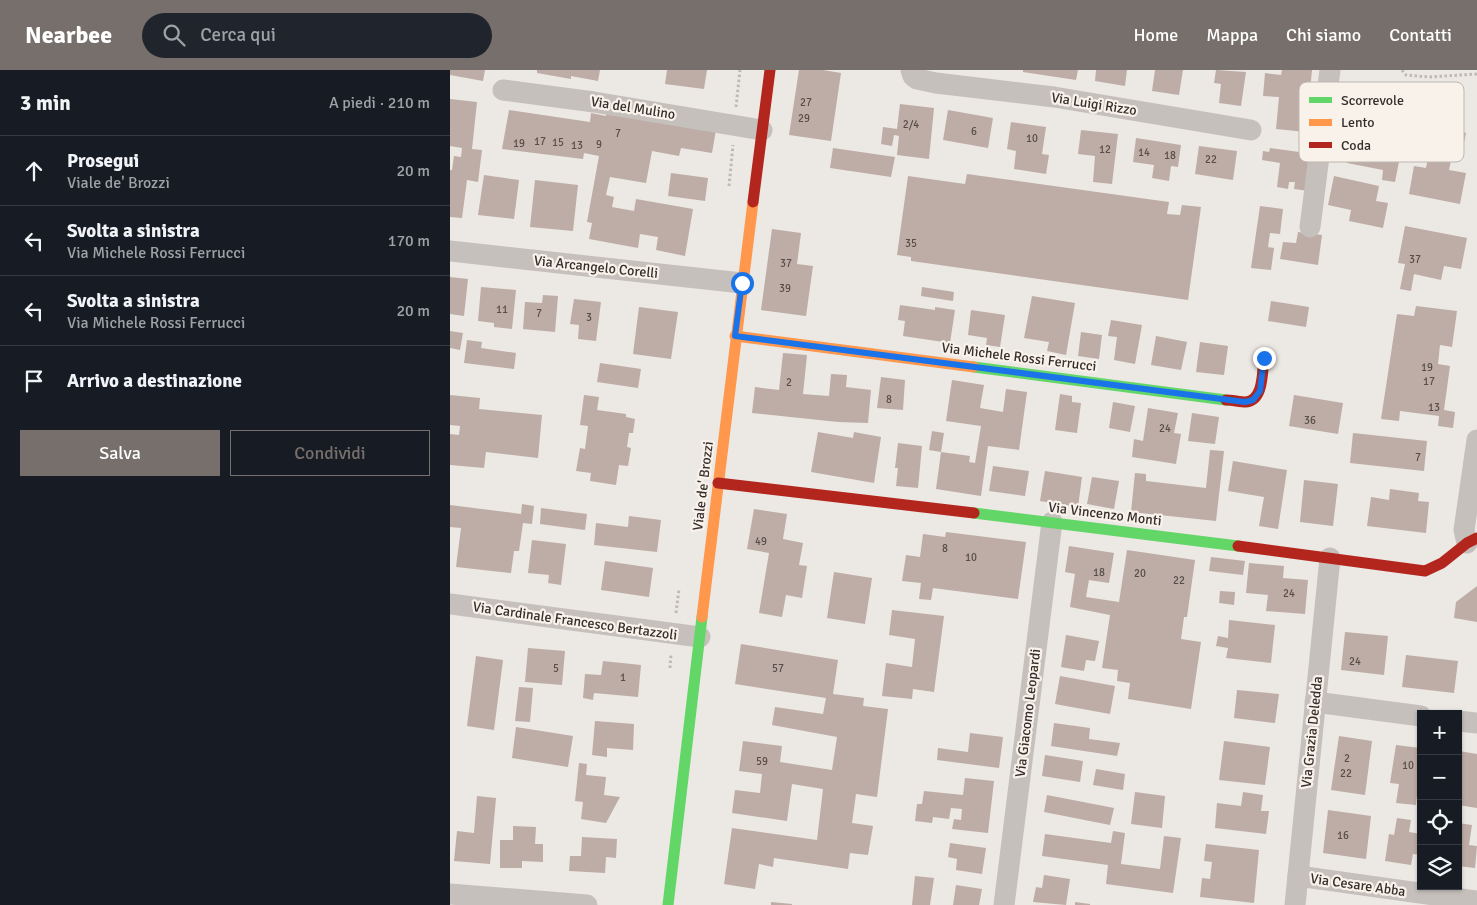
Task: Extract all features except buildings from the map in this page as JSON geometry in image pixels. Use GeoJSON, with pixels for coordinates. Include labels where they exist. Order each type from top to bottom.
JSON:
{"type":"FeatureCollection","features":[{"type":"Feature","properties":{"kind":"street","name":"Viale de' Brozzi"},"geometry":{"type":"LineString","coordinates":[[668,905],[735,336],[770,70]]}},
{"type":"Feature","properties":{"kind":"street","name":"Via Luigi Rizzo"},"geometry":{"type":"LineString","coordinates":[[911,70],[913,76],[918,79],[937,76],[1251,130]]}},
{"type":"Feature","properties":{"kind":"street","name":"Via del Mulino"},"geometry":{"type":"LineString","coordinates":[[503,90],[594,102],[762,130]]}},
{"type":"Feature","properties":{"kind":"street"},"geometry":{"type":"LineString","coordinates":[[1310,227],[1318,162]]}},
{"type":"Feature","properties":{"kind":"street","name":"Via Arcangelo Corelli"},"geometry":{"type":"LineString","coordinates":[[450,251],[742,283]]}},
{"type":"Feature","properties":{"kind":"street","name":"Via Michele Rossi Ferrucci"},"geometry":{"type":"LineString","coordinates":[[735,336],[1245,402],[1253,400],[1260,391],[1264,358]]}},
{"type":"Feature","properties":{"kind":"street"},"geometry":{"type":"LineString","coordinates":[[1472,541],[1464,530],[1477,440]]}},
{"type":"Feature","properties":{"kind":"street","name":"Via Vincenzo Monti"},"geometry":{"type":"LineString","coordinates":[[718,483],[1052,522],[1425,571],[1442,564],[1472,541]]}},
{"type":"Feature","properties":{"kind":"street","name":"Via Giacomo Leopardi"},"geometry":{"type":"LineString","coordinates":[[1004,905],[1052,522]]}},
{"type":"Feature","properties":{"kind":"street","name":"Via Grazia Deledda"},"geometry":{"type":"LineString","coordinates":[[1295,905],[1330,558]]}},
{"type":"Feature","properties":{"kind":"street","name":"Via Cardinale Francesco Bertazzoli"},"geometry":{"type":"LineString","coordinates":[[450,604],[700,637]]}},
{"type":"Feature","properties":{"kind":"street"},"geometry":{"type":"LineString","coordinates":[[1315,702],[1417,715]]}},
{"type":"Feature","properties":{"kind":"street"},"geometry":{"type":"LineString","coordinates":[[1462,721],[1477,723]]}},
{"type":"Feature","properties":{"kind":"street","name":"Via Cesare Abba"},"geometry":{"type":"LineString","coordinates":[[1298,876],[1477,901]]}},
{"type":"Feature","properties":{"kind":"street"},"geometry":{"type":"LineString","coordinates":[[450,894],[587,905]]}},
{"type":"Feature","properties":{"kind":"path"},"geometry":{"type":"LineString","coordinates":[[1402,70],[1406,74],[1429,77],[1477,74]]}},
{"type":"Feature","properties":{"kind":"traffic: fast"},"geometry":{"type":"LineString","coordinates":[[974,367],[1226,400]]}},
{"type":"Feature","properties":{"kind":"traffic: fast"},"geometry":{"type":"LineString","coordinates":[[974,513],[1238,546]]}},
{"type":"Feature","properties":{"kind":"traffic: fast"},"geometry":{"type":"LineString","coordinates":[[668,905],[702,617]]}},
{"type":"Feature","properties":{"kind":"traffic: slow"},"geometry":{"type":"LineString","coordinates":[[702,617],[753,202]]}},
{"type":"Feature","properties":{"kind":"traffic: slow"},"geometry":{"type":"LineString","coordinates":[[735,336],[974,367]]}},
{"type":"Feature","properties":{"kind":"traffic: jam"},"geometry":{"type":"LineString","coordinates":[[753,202],[770,70]]}},
{"type":"Feature","properties":{"kind":"traffic: jam"},"geometry":{"type":"LineString","coordinates":[[1226,400],[1246,402],[1256,396],[1261,384],[1264,358]]}},
{"type":"Feature","properties":{"kind":"traffic: jam"},"geometry":{"type":"LineString","coordinates":[[718,483],[974,513]]}},
{"type":"Feature","properties":{"kind":"traffic: jam"},"geometry":{"type":"LineString","coordinates":[[1238,546],[1425,571],[1442,563],[1467,543],[1477,538]]}},
{"type":"Feature","properties":{"kind":"route"},"geometry":{"type":"LineString","coordinates":[[742,283],[735,336],[1245,402],[1256,398],[1260,391],[1264,358]]}}]}
